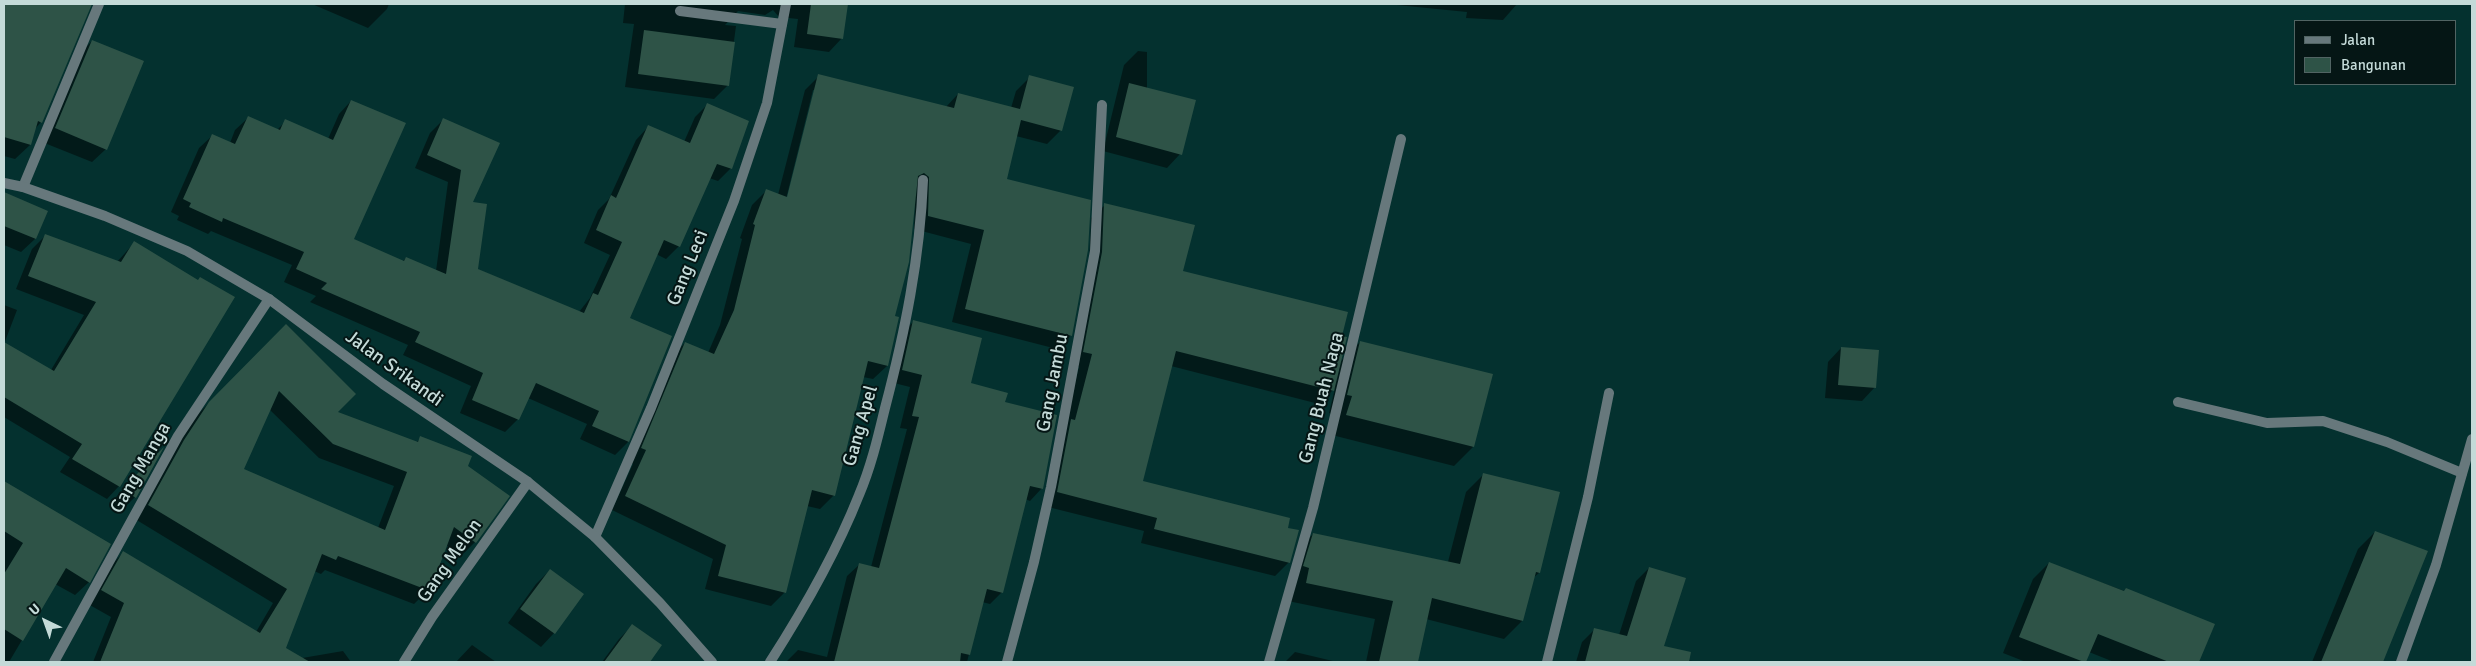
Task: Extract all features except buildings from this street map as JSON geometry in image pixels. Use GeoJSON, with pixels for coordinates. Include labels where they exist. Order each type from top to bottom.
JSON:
{"type":"FeatureCollection","features":[{"type":"Feature","properties":{"kind":"street"},"geometry":{"type":"LineString","coordinates":[[23,187],[99,4]]}},
{"type":"Feature","properties":{"kind":"street","name":"Gang Leci"},"geometry":{"type":"LineString","coordinates":[[595,537],[651,408],[730,210],[767,103],[786,4]]}},
{"type":"Feature","properties":{"kind":"street"},"geometry":{"type":"LineString","coordinates":[[680,11],[782,24]]}},
{"type":"Feature","properties":{"kind":"street","name":"Gang Jambu"},"geometry":{"type":"LineString","coordinates":[[1007,662],[1049,497],[1095,251],[1102,105]]}},
{"type":"Feature","properties":{"kind":"street","name":"Gang Buah Naga"},"geometry":{"type":"LineString","coordinates":[[1269,662],[1315,499],[1401,140]]}},
{"type":"Feature","properties":{"kind":"street","name":"Gang Apel"},"geometry":{"type":"LineString","coordinates":[[770,662],[833,552],[860,494],[874,450],[906,325],[921,222],[923,180]]}},
{"type":"Feature","properties":{"kind":"street","name":"Jalan Srikandi"},"geometry":{"type":"LineString","coordinates":[[4,183],[23,187],[105,216],[187,251],[269,298],[383,384],[528,482],[595,537],[660,603],[712,662]]}},
{"type":"Feature","properties":{"kind":"street","name":"Gang Manga"},"geometry":{"type":"LineString","coordinates":[[54,662],[178,436],[269,298]]}},
{"type":"Feature","properties":{"kind":"street"},"geometry":{"type":"LineString","coordinates":[[1547,662],[1588,497],[1609,393]]}},
{"type":"Feature","properties":{"kind":"street"},"geometry":{"type":"LineString","coordinates":[[2178,402],[2267,423],[2323,421],[2387,442],[2462,473]]}},
{"type":"Feature","properties":{"kind":"street"},"geometry":{"type":"LineString","coordinates":[[2401,662],[2436,565],[2472,439]]}},
{"type":"Feature","properties":{"kind":"street","name":"Gang Melon"},"geometry":{"type":"LineString","coordinates":[[404,662],[432,617],[528,482]]}}]}
